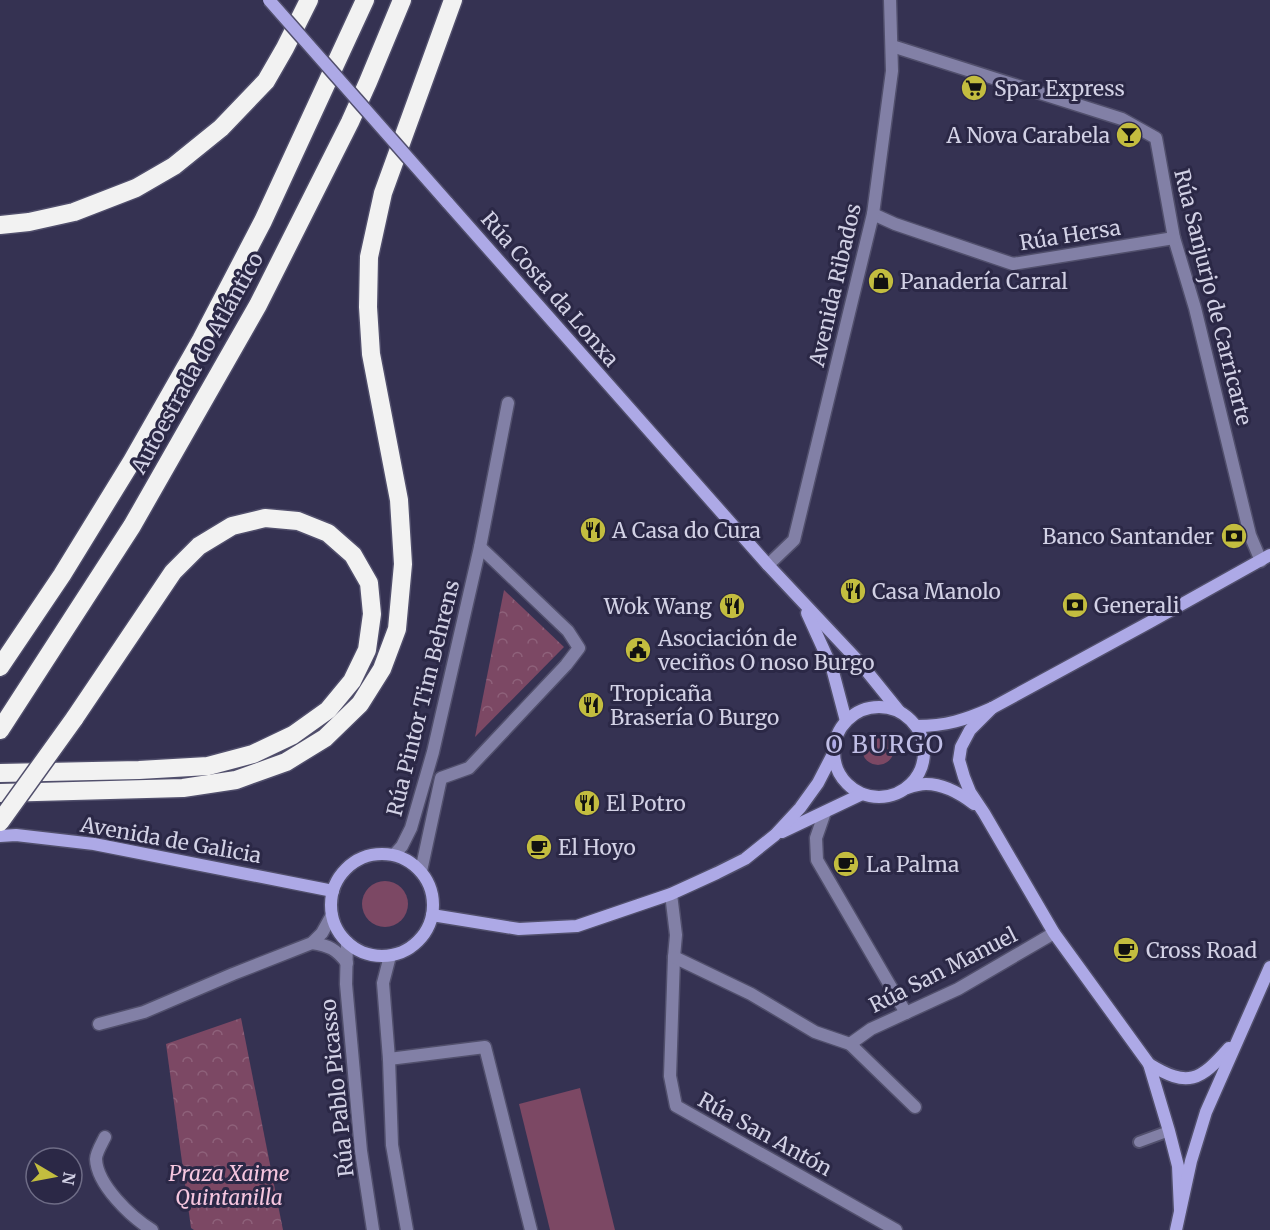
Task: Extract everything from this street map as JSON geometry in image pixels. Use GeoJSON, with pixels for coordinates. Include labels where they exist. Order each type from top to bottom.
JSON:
{"type":"FeatureCollection","features":[{"type":"Feature","properties":{"kind":"highway"},"geometry":{"type":"LineString","coordinates":[[0,225],[29,222],[74,212],[135,188],[174,166],[221,128],[266,81],[309,0]]}},
{"type":"Feature","properties":{"kind":"highway","name":"Autoestrada do Atlántico"},"geometry":{"type":"LineString","coordinates":[[0,667],[62,575],[132,461],[201,340],[263,221],[365,0]]}},
{"type":"Feature","properties":{"kind":"highway","name":"Autoestrada do Atlántico"},"geometry":{"type":"LineString","coordinates":[[5,723],[132,526],[258,305],[350,122],[402,0]]}},
{"type":"Feature","properties":{"kind":"highway"},"geometry":{"type":"LineString","coordinates":[[0,793],[183,788],[236,780],[286,762],[325,738],[360,704],[382,669],[397,629],[403,564],[399,500],[370,354],[369,257],[383,193],[453,0]]}},
{"type":"Feature","properties":{"kind":"highway"},"geometry":{"type":"LineString","coordinates":[[0,772],[139,770],[208,766],[253,754],[293,735],[327,710],[352,681],[368,650],[372,614],[369,583],[352,555],[328,533],[298,521],[265,518],[232,526],[199,546],[173,572],[74,719],[0,822]]}},
{"type":"Feature","properties":{"kind":"main road","name":"Rúa Costa da Lonxa"},"geometry":{"type":"LineString","coordinates":[[269,0],[768,565],[861,664],[899,711]]}},
{"type":"Feature","properties":{"kind":"main road"},"geometry":{"type":"LineString","coordinates":[[917,726],[936,726],[969,718],[992,708],[1265,558]]}},
{"type":"Feature","properties":{"kind":"main road","name":"Rúa Costa da Lonxa"},"geometry":{"type":"LineString","coordinates":[[803,604],[832,668],[846,720]]}},
{"type":"Feature","properties":{"kind":"main road"},"geometry":{"type":"LineString","coordinates":[[432,915],[519,929],[577,926],[671,894],[745,859],[775,836],[800,808],[818,783],[833,754],[839,730],[846,720],[857,712],[871,707],[886,707],[899,711],[917,726],[924,753],[922,766],[906,788]]}},
{"type":"Feature","properties":{"kind":"main road"},"geometry":{"type":"LineString","coordinates":[[992,708],[970,730],[961,747],[959,760],[970,792],[1054,933],[1149,1064],[1178,1166],[1180,1210]]}},
{"type":"Feature","properties":{"kind":"main road"},"geometry":{"type":"LineString","coordinates":[[833,754],[842,778],[851,788],[862,794],[877,797],[892,795],[906,788],[925,784],[940,786],[963,796],[984,813]]}},
{"type":"Feature","properties":{"kind":"main road"},"geometry":{"type":"LineString","coordinates":[[775,836],[862,794]]}},
{"type":"Feature","properties":{"kind":"main road","name":"Avenida de Galicia"},"geometry":{"type":"LineString","coordinates":[[0,836],[16,835],[94,844],[333,891]]}},
{"type":"Feature","properties":{"kind":"main road"},"geometry":{"type":"LineString","coordinates":[[389,853],[404,857],[421,870],[428,880],[433,896],[432,915],[428,928],[419,942],[405,951],[390,956],[373,956],[357,950],[347,942],[336,927],[332,915],[331,896],[336,881],[346,868],[358,859],[373,854],[389,853]]}},
{"type":"Feature","properties":{"kind":"main road"},"geometry":{"type":"LineString","coordinates":[[1176,1230],[1191,1161],[1206,1112],[1270,967]]}},
{"type":"Feature","properties":{"kind":"main road"},"geometry":{"type":"LineString","coordinates":[[1149,1064],[1175,1077],[1185,1079],[1199,1076],[1213,1067],[1236,1041]]}},
{"type":"Feature","properties":{"kind":"street","name":"Avenida Ribados"},"geometry":{"type":"LineString","coordinates":[[768,565],[794,540],[873,214],[892,71],[890,0]]}},
{"type":"Feature","properties":{"kind":"street","name":"Rúa Sanjurjo de Carricarte"},"geometry":{"type":"LineString","coordinates":[[892,46],[1122,119],[1156,138],[1174,238],[1195,308],[1250,535],[1265,558]]}},
{"type":"Feature","properties":{"kind":"street","name":"Rúa Hersa"},"geometry":{"type":"LineString","coordinates":[[873,214],[895,224],[1013,264],[1174,238]]}},
{"type":"Feature","properties":{"kind":"street","name":"Rúa Pintor Tim Behrens"},"geometry":{"type":"LineString","coordinates":[[394,855],[402,846],[411,828],[433,752],[480,547],[508,403]]}},
{"type":"Feature","properties":{"kind":"street","name":"Rúa Pintor Tim Behrens"},"geometry":{"type":"LineString","coordinates":[[421,870],[441,778],[469,768],[566,665],[579,648],[568,631],[480,547]]}},
{"type":"Feature","properties":{"kind":"street"},"geometry":{"type":"LineString","coordinates":[[825,812],[816,838],[816,860],[906,1013]]}},
{"type":"Feature","properties":{"kind":"street","name":"Rúa San Antón"},"geometry":{"type":"LineString","coordinates":[[671,894],[676,935],[670,1076],[676,1106],[896,1230]]}},
{"type":"Feature","properties":{"kind":"street"},"geometry":{"type":"LineString","coordinates":[[99,1024],[144,1012],[312,943],[322,933],[332,915]]}},
{"type":"Feature","properties":{"kind":"street","name":"Rúa San Manuel"},"geometry":{"type":"LineString","coordinates":[[850,1044],[871,1029],[958,989],[1054,933]]}},
{"type":"Feature","properties":{"kind":"street","name":"Rúa Pablo Picasso"},"geometry":{"type":"LineString","coordinates":[[347,942],[346,984],[361,1151],[373,1230]]}},
{"type":"Feature","properties":{"kind":"street"},"geometry":{"type":"LineString","coordinates":[[312,943],[327,945],[339,952],[347,963]]}},
{"type":"Feature","properties":{"kind":"street"},"geometry":{"type":"LineString","coordinates":[[390,956],[383,983],[392,1145],[407,1230]]}},
{"type":"Feature","properties":{"kind":"street"},"geometry":{"type":"LineString","coordinates":[[674,957],[751,994],[815,1032],[850,1044],[915,1107]]}},
{"type":"Feature","properties":{"kind":"street"},"geometry":{"type":"LineString","coordinates":[[389,1059],[485,1047],[531,1230]]}},
{"type":"Feature","properties":{"kind":"street"},"geometry":{"type":"LineString","coordinates":[[105,1137],[96,1158],[100,1175],[118,1202],[152,1230]]}},
{"type":"Feature","properties":{"kind":"lane"},"geometry":{"type":"LineString","coordinates":[[1138,1142],[1169,1131]]}},
{"type":"Feature","properties":{"kind":"green space"},"geometry":{"type":"Polygon","coordinates":[[[504,590],[564,647],[475,737],[504,590]]]}},
{"type":"Feature","properties":{"kind":"green space"},"geometry":{"type":"Polygon","coordinates":[[[878,733],[889,738],[894,749],[889,760],[878,765],[867,760],[862,749],[867,738],[878,733]]]}},
{"type":"Feature","properties":{"kind":"green space"},"geometry":{"type":"Polygon","coordinates":[[[385,881],[401,888],[408,904],[401,920],[385,927],[369,920],[362,904],[369,888],[385,881]]]}},
{"type":"Feature","properties":{"kind":"green space","name":"Praza Xaime Quintanilla"},"geometry":{"type":"Polygon","coordinates":[[[241,1018],[283,1230],[194,1230],[191,1228],[166,1044],[241,1018]]]}},
{"type":"Feature","properties":{"kind":"green space"},"geometry":{"type":"Polygon","coordinates":[[[580,1088],[615,1230],[550,1230],[519,1104],[580,1088]]]}},
{"type":"Feature","properties":{"kind":"place","name":"Spar Express"},"geometry":{"type":"Point","coordinates":[974,88]}},
{"type":"Feature","properties":{"kind":"place","name":"A Nova Carabela"},"geometry":{"type":"Point","coordinates":[1129,135]}},
{"type":"Feature","properties":{"kind":"place","name":"Panadería Carral"},"geometry":{"type":"Point","coordinates":[881,281]}},
{"type":"Feature","properties":{"kind":"place","name":"A Casa do Cura"},"geometry":{"type":"Point","coordinates":[593,530]}},
{"type":"Feature","properties":{"kind":"place","name":"Banco Santander"},"geometry":{"type":"Point","coordinates":[1234,536]}},
{"type":"Feature","properties":{"kind":"place","name":"Casa Manolo"},"geometry":{"type":"Point","coordinates":[853,591]}},
{"type":"Feature","properties":{"kind":"place","name":"Generali"},"geometry":{"type":"Point","coordinates":[1075,605]}},
{"type":"Feature","properties":{"kind":"place","name":"Wok Wang"},"geometry":{"type":"Point","coordinates":[732,606]}},
{"type":"Feature","properties":{"kind":"place","name":"Asociación de veciños O noso Burgo"},"geometry":{"type":"Point","coordinates":[638,650]}},
{"type":"Feature","properties":{"kind":"place","name":"Tropicaña Brasería O Burgo"},"geometry":{"type":"Point","coordinates":[591,705]}},
{"type":"Feature","properties":{"kind":"place","name":"El Potro"},"geometry":{"type":"Point","coordinates":[587,803]}},
{"type":"Feature","properties":{"kind":"place","name":"El Hoyo"},"geometry":{"type":"Point","coordinates":[539,847]}},
{"type":"Feature","properties":{"kind":"place","name":"La Palma"},"geometry":{"type":"Point","coordinates":[846,864]}},
{"type":"Feature","properties":{"kind":"place","name":"Cross Road"},"geometry":{"type":"Point","coordinates":[1126,950]}},
{"type":"Feature","properties":{"kind":"district","name":"O BURGO"},"geometry":{"type":"Point","coordinates":[885,744]}}]}
